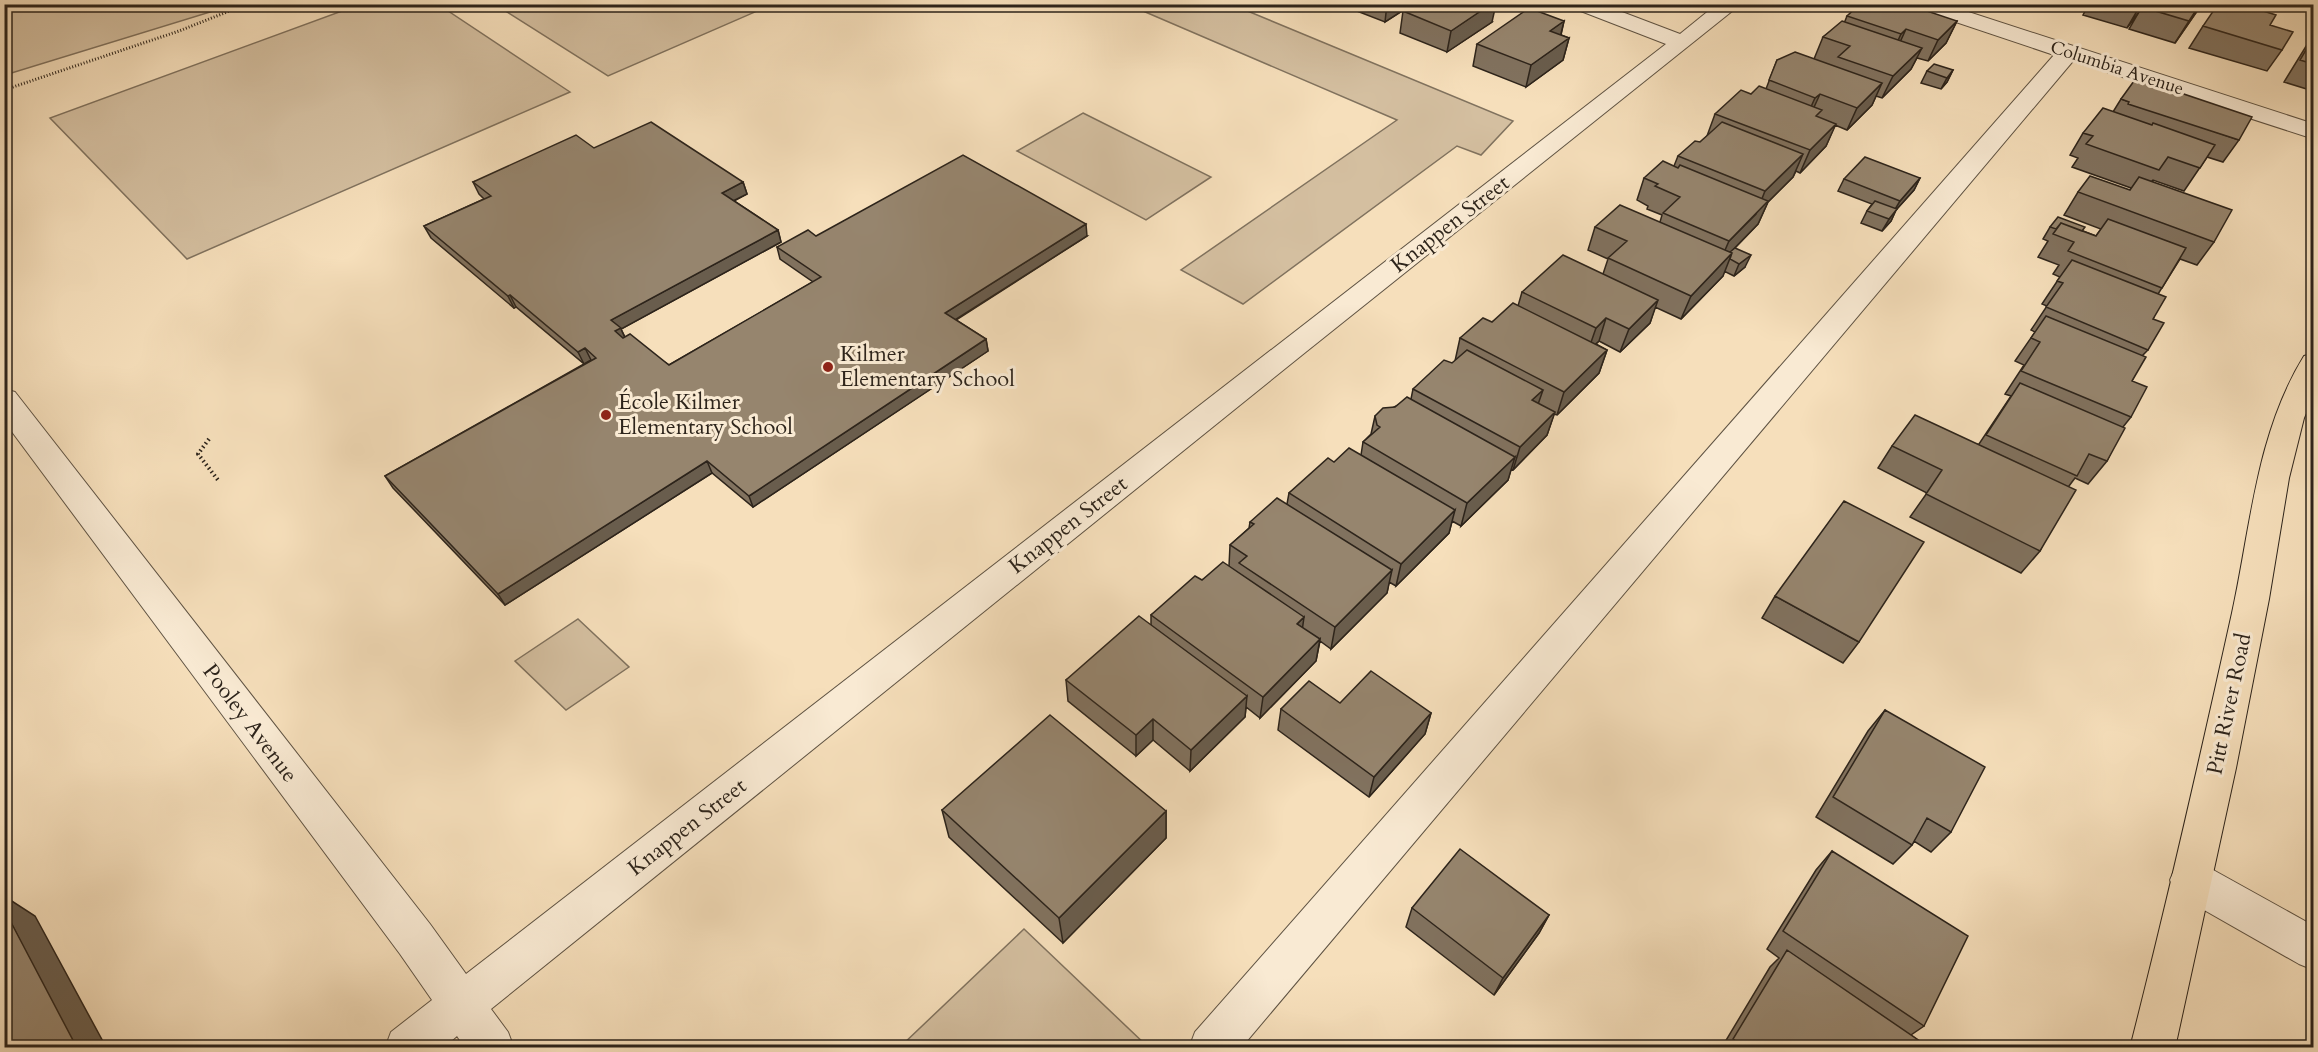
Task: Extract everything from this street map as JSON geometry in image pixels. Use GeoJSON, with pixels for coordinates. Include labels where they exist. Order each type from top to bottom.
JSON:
{"type":"FeatureCollection","features":[{"type":"Feature","properties":{"kind":"main road","name":"Pitt River Road"},"geometry":{"type":"LineString","coordinates":[[2151,1047],[2191,880],[2252,598],[2274,474],[2289,419],[2313,363]]}},
{"type":"Feature","properties":{"kind":"street"},"geometry":{"type":"LineString","coordinates":[[1580,4],[1682,42]]}},
{"type":"Feature","properties":{"kind":"street","name":"Knappen Street"},"geometry":{"type":"LineString","coordinates":[[407,1047],[1731,4]]}},
{"type":"Feature","properties":{"kind":"street","name":"Columbia Avenue"},"geometry":{"type":"LineString","coordinates":[[1921,4],[2313,132]]}},
{"type":"Feature","properties":{"kind":"street"},"geometry":{"type":"LineString","coordinates":[[1211,1047],[2068,52]]}},
{"type":"Feature","properties":{"kind":"street","name":"Pooley Avenue"},"geometry":{"type":"LineString","coordinates":[[4,399],[415,939],[492,1047]]}},
{"type":"Feature","properties":{"kind":"street"},"geometry":{"type":"LineString","coordinates":[[2191,880],[2313,949]]}},
{"type":"Feature","properties":{"kind":"path"},"geometry":{"type":"LineString","coordinates":[[4,90],[179,31],[248,4]]}},
{"type":"Feature","properties":{"kind":"path"},"geometry":{"type":"LineString","coordinates":[[209,439],[198,454],[218,480]]}},
{"type":"Feature","properties":{"kind":"shaded area"},"geometry":{"type":"Polygon","coordinates":[[[5,4],[233,4],[233,5],[5,75],[5,4]]]}},
{"type":"Feature","properties":{"kind":"shaded area"},"geometry":{"type":"Polygon","coordinates":[[[361,4],[439,5],[570,92],[187,259],[50,118],[361,4]]]}},
{"type":"Feature","properties":{"kind":"shaded area"},"geometry":{"type":"Polygon","coordinates":[[[496,5],[771,5],[608,76],[496,5]]]}},
{"type":"Feature","properties":{"kind":"shaded area"},"geometry":{"type":"Polygon","coordinates":[[[1129,5],[1233,5],[1513,121],[1481,155],[1457,146],[1243,304],[1181,270],[1397,120],[1129,5]]]}},
{"type":"Feature","properties":{"kind":"shaded area"},"geometry":{"type":"Polygon","coordinates":[[[1083,113],[1211,177],[1146,220],[1017,151],[1083,113]]]}},
{"type":"Feature","properties":{"kind":"shaded area"},"geometry":{"type":"Polygon","coordinates":[[[578,619],[629,667],[566,710],[515,661],[578,619]]]}},
{"type":"Feature","properties":{"kind":"shaded area"},"geometry":{"type":"Polygon","coordinates":[[[1024,929],[1148,1047],[900,1047],[1024,929]]]}},
{"type":"Feature","properties":{"kind":"building"},"geometry":{"type":"Polygon","coordinates":[[[1414,4],[1491,4],[1451,31],[1403,11],[1414,4]]]}},
{"type":"Feature","properties":{"kind":"building"},"geometry":{"type":"Polygon","coordinates":[[[1860,4],[1906,4],[1957,21],[1938,40],[1906,29],[1901,34],[1847,16],[1860,4]]]}},
{"type":"Feature","properties":{"kind":"building"},"geometry":{"type":"Polygon","coordinates":[[[2144,4],[2200,4],[2189,21],[2142,7],[2144,4]]]}},
{"type":"Feature","properties":{"kind":"building"},"geometry":{"type":"Polygon","coordinates":[[[2218,4],[2241,4],[2276,15],[2270,25],[2293,32],[2282,50],[2203,26],[2218,4]]]}},
{"type":"Feature","properties":{"kind":"building"},"geometry":{"type":"Polygon","coordinates":[[[1529,8],[1564,21],[1550,31],[1569,38],[1531,65],[1477,44],[1529,8]]]}},
{"type":"Feature","properties":{"kind":"building"},"geometry":{"type":"Polygon","coordinates":[[[1842,21],[1922,48],[1893,76],[1838,57],[1850,46],[1823,37],[1842,21]]]}},
{"type":"Feature","properties":{"kind":"building"},"geometry":{"type":"Polygon","coordinates":[[[2313,38],[2313,64],[2300,60],[2313,38]]]}},
{"type":"Feature","properties":{"kind":"building"},"geometry":{"type":"Polygon","coordinates":[[[1795,52],[1882,83],[1857,108],[1820,94],[1815,98],[1769,80],[1777,60],[1795,52]]]}},
{"type":"Feature","properties":{"kind":"building"},"geometry":{"type":"Polygon","coordinates":[[[1934,64],[1953,70],[1947,78],[1927,71],[1934,64]]]}},
{"type":"Feature","properties":{"kind":"building"},"geometry":{"type":"Polygon","coordinates":[[[2134,81],[2143,84],[2145,81],[2252,117],[2239,140],[2128,104],[2129,102],[2121,99],[2134,81]]]}},
{"type":"Feature","properties":{"kind":"building"},"geometry":{"type":"Polygon","coordinates":[[[1759,86],[1822,110],[1816,116],[1836,124],[1810,150],[1715,114],[1741,90],[1751,94],[1759,86]]]}},
{"type":"Feature","properties":{"kind":"building"},"geometry":{"type":"Polygon","coordinates":[[[2103,108],[2215,145],[2200,168],[2168,157],[2159,170],[2086,144],[2093,136],[2083,133],[2103,108]]]}},
{"type":"Feature","properties":{"kind":"building","name":"Kilmer Elementary School"},"geometry":{"type":"Polygon","coordinates":[[[651,122],[743,182],[722,193],[778,230],[611,320],[621,328],[615,331],[623,338],[630,334],[669,365],[821,277],[777,247],[808,230],[816,236],[963,155],[1086,224],[945,313],[986,339],[749,496],[707,461],[498,594],[385,476],[596,358],[585,348],[578,352],[424,226],[491,196],[473,182],[576,135],[594,148],[651,122]]]}},
{"type":"Feature","properties":{"kind":"building"},"geometry":{"type":"Polygon","coordinates":[[[1722,122],[1803,154],[1765,191],[1678,156],[1695,141],[1700,142],[1722,122]]]}},
{"type":"Feature","properties":{"kind":"building"},"geometry":{"type":"Polygon","coordinates":[[[1865,157],[1920,178],[1900,201],[1844,179],[1865,157]]]}},
{"type":"Feature","properties":{"kind":"building"},"geometry":{"type":"Polygon","coordinates":[[[1663,161],[1678,168],[1680,165],[1768,201],[1729,241],[1663,213],[1680,197],[1655,186],[1658,184],[1644,178],[1663,161]]]}},
{"type":"Feature","properties":{"kind":"building"},"geometry":{"type":"Polygon","coordinates":[[[2090,176],[2130,190],[2139,177],[2232,210],[2214,242],[2078,192],[2090,176]]]}},
{"type":"Feature","properties":{"kind":"building"},"geometry":{"type":"Polygon","coordinates":[[[1875,201],[1897,209],[1889,219],[1867,211],[1875,201]]]}},
{"type":"Feature","properties":{"kind":"building"},"geometry":{"type":"Polygon","coordinates":[[[1620,205],[1732,253],[1691,296],[1608,258],[1627,241],[1595,227],[1620,205]]]}},
{"type":"Feature","properties":{"kind":"building"},"geometry":{"type":"Polygon","coordinates":[[[2058,217],[2085,227],[2082,231],[2061,223],[2056,229],[2050,227],[2058,217]]]}},
{"type":"Feature","properties":{"kind":"building"},"geometry":{"type":"Polygon","coordinates":[[[2108,219],[2186,248],[2162,288],[2068,251],[2074,242],[2053,234],[2061,223],[2096,236],[2108,219]]]}},
{"type":"Feature","properties":{"kind":"building"},"geometry":{"type":"Polygon","coordinates":[[[1735,248],[1751,255],[1739,264],[1730,259],[1732,253],[1730,252],[1735,248]]]}},
{"type":"Feature","properties":{"kind":"building"},"geometry":{"type":"Polygon","coordinates":[[[1563,255],[1658,300],[1629,329],[1606,318],[1596,328],[1522,292],[1563,255]]]}},
{"type":"Feature","properties":{"kind":"building"},"geometry":{"type":"Polygon","coordinates":[[[2072,260],[2166,297],[2153,319],[2164,323],[2148,350],[2046,307],[2063,283],[2057,281],[2072,260]]]}},
{"type":"Feature","properties":{"kind":"building"},"geometry":{"type":"Polygon","coordinates":[[[1513,303],[1607,350],[1564,392],[1460,338],[1483,318],[1492,322],[1513,303]]]}},
{"type":"Feature","properties":{"kind":"building"},"geometry":{"type":"Polygon","coordinates":[[[2046,316],[2146,357],[2132,381],[2147,387],[2131,417],[2021,371],[2040,342],[2031,338],[2046,316]]]}},
{"type":"Feature","properties":{"kind":"building"},"geometry":{"type":"Polygon","coordinates":[[[1467,350],[1543,390],[1532,400],[1555,412],[1520,447],[1413,389],[1444,360],[1452,363],[1467,350]]]}},
{"type":"Feature","properties":{"kind":"building"},"geometry":{"type":"Polygon","coordinates":[[[2020,383],[2125,428],[2107,461],[2089,454],[2077,476],[1986,435],[2020,383]]]}},
{"type":"Feature","properties":{"kind":"building"},"geometry":{"type":"Polygon","coordinates":[[[1407,397],[1515,457],[1467,503],[1363,442],[1380,427],[1377,425],[1375,416],[1383,408],[1395,407],[1407,397]]]}},
{"type":"Feature","properties":{"kind":"building"},"geometry":{"type":"Polygon","coordinates":[[[1915,415],[2076,490],[2040,551],[1926,494],[1942,470],[1892,446],[1915,415]]]}},
{"type":"Feature","properties":{"kind":"building"},"geometry":{"type":"Polygon","coordinates":[[[1349,448],[1455,510],[1401,564],[1289,493],[1328,458],[1334,462],[1349,448]]]}},
{"type":"Feature","properties":{"kind":"building"},"geometry":{"type":"Polygon","coordinates":[[[1277,498],[1392,570],[1335,627],[1239,563],[1247,556],[1230,545],[1254,524],[1250,522],[1277,498]]]}},
{"type":"Feature","properties":{"kind":"building"},"geometry":{"type":"Polygon","coordinates":[[[1844,501],[1924,542],[1859,642],[1775,596],[1844,501]]]}},
{"type":"Feature","properties":{"kind":"building"},"geometry":{"type":"Polygon","coordinates":[[[1223,562],[1304,617],[1297,624],[1320,639],[1263,697],[1151,615],[1195,576],[1202,580],[1223,562]]]}},
{"type":"Feature","properties":{"kind":"building"},"geometry":{"type":"Polygon","coordinates":[[[1139,616],[1247,696],[1191,750],[1153,719],[1136,735],[1066,680],[1139,616]]]}},
{"type":"Feature","properties":{"kind":"building"},"geometry":{"type":"Polygon","coordinates":[[[1371,671],[1431,713],[1374,777],[1281,709],[1309,681],[1340,703],[1371,671]]]}},
{"type":"Feature","properties":{"kind":"building"},"geometry":{"type":"Polygon","coordinates":[[[1885,710],[1985,767],[1951,832],[1927,818],[1912,845],[1833,797],[1885,710]]]}},
{"type":"Feature","properties":{"kind":"building"},"geometry":{"type":"Polygon","coordinates":[[[1050,715],[1166,811],[1059,918],[942,810],[1050,715]]]}},
{"type":"Feature","properties":{"kind":"building"},"geometry":{"type":"Polygon","coordinates":[[[1460,849],[1549,915],[1503,978],[1412,908],[1460,849]]]}},
{"type":"Feature","properties":{"kind":"building"},"geometry":{"type":"Polygon","coordinates":[[[1832,851],[1968,936],[1924,1026],[1783,931],[1832,851]]]}},
{"type":"Feature","properties":{"kind":"building"},"geometry":{"type":"Polygon","coordinates":[[[4,909],[76,1046],[4,1047],[4,909]]]}},
{"type":"Feature","properties":{"kind":"building"},"geometry":{"type":"Polygon","coordinates":[[[1787,950],[1927,1047],[1745,1047],[1733,1039],[1787,950]]]}},
{"type":"Feature","properties":{"kind":"place","name":"Kilmer Elementary School"},"geometry":{"type":"Point","coordinates":[828,367]}},
{"type":"Feature","properties":{"kind":"place","name":"École Kilmer Elementary School"},"geometry":{"type":"Point","coordinates":[606,415]}}]}
